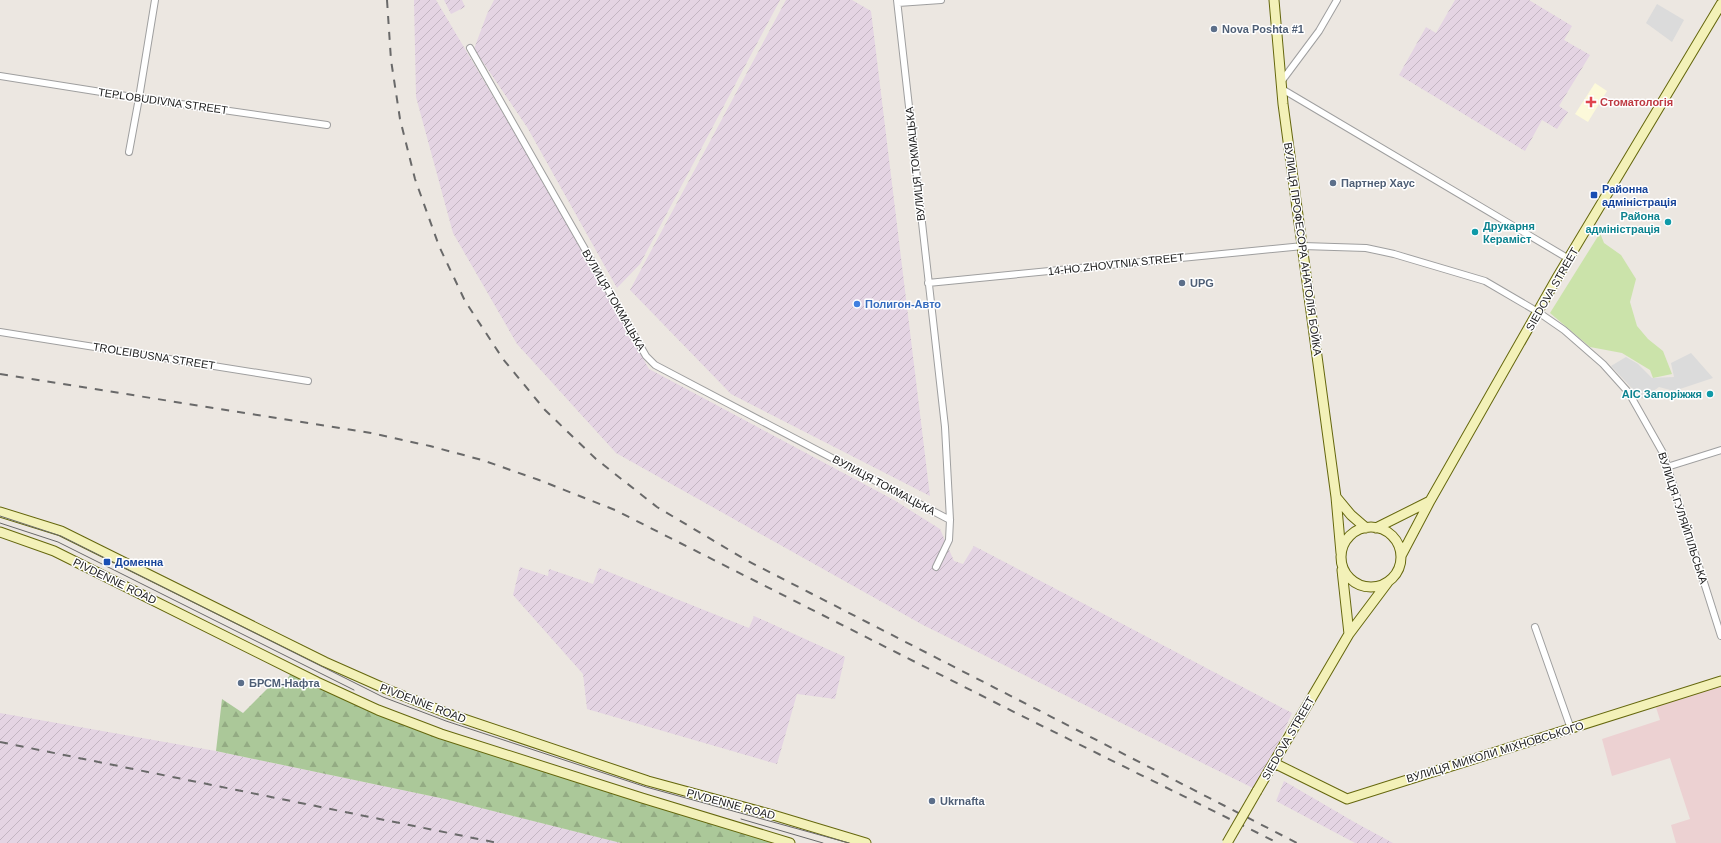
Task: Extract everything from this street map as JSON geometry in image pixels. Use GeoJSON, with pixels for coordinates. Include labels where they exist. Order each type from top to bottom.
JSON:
{"type":"FeatureCollection","features":[{"type":"Feature","properties":{"kind":"main road","name":"ВУЛИЦЯ ПРОФЕСОРА АНАТОЛІЯ БОЙКА"},"geometry":{"type":"LineString","coordinates":[[1274,0],[1282,85],[1336,497],[1342,557]]}},
{"type":"Feature","properties":{"kind":"main road","name":"SIEDOVA STREET"},"geometry":{"type":"LineString","coordinates":[[1401,556],[1430,501],[1538,312],[1721,4]]}},
{"type":"Feature","properties":{"kind":"main road"},"geometry":{"type":"LineString","coordinates":[[1336,497],[1351,515],[1371,528],[1385,531],[1393,537],[1399,546],[1401,556],[1397,571],[1388,582],[1378,586],[1368,587],[1358,584],[1350,578],[1344,571],[1342,557]]}},
{"type":"Feature","properties":{"kind":"main road"},"geometry":{"type":"LineString","coordinates":[[1349,634],[1342,557],[1344,544],[1350,536],[1357,531],[1371,528],[1430,501]]}},
{"type":"Feature","properties":{"kind":"main road","name":"PIVDENNE ROAD"},"geometry":{"type":"LineString","coordinates":[[0,512],[61,532],[326,662],[386,689],[448,714],[648,781],[773,815],[866,843]]}},
{"type":"Feature","properties":{"kind":"main road","name":"PIVDENNE ROAD"},"geometry":{"type":"LineString","coordinates":[[0,532],[54,550],[317,682],[378,710],[456,738],[642,798],[790,843]]}},
{"type":"Feature","properties":{"kind":"main road","name":"SIEDOVA STREET"},"geometry":{"type":"LineString","coordinates":[[1227,843],[1349,634],[1388,582]]}},
{"type":"Feature","properties":{"kind":"main road","name":"ВУЛИЦЯ МИКОЛИ МІХНОВСЬКОГО"},"geometry":{"type":"LineString","coordinates":[[1274,763],[1347,798],[1721,681]]}},
{"type":"Feature","properties":{"kind":"street"},"geometry":{"type":"LineString","coordinates":[[128,152],[139,98],[154,0]]}},
{"type":"Feature","properties":{"kind":"street"},"geometry":{"type":"LineString","coordinates":[[897,2],[941,0]]}},
{"type":"Feature","properties":{"kind":"street"},"geometry":{"type":"LineString","coordinates":[[1337,0],[1319,31],[1282,85],[1569,259]]}},
{"type":"Feature","properties":{"kind":"street","name":"ВУЛИЦЯ ТОКМАЦЬКА"},"geometry":{"type":"LineString","coordinates":[[897,2],[945,427],[950,520],[949,540],[936,567]]}},
{"type":"Feature","properties":{"kind":"street","name":"ВУЛИЦЯ ТОКМАЦЬКА"},"geometry":{"type":"LineString","coordinates":[[470,48],[646,356],[656,365],[950,520]]}},
{"type":"Feature","properties":{"kind":"street","name":"TEPLOBUDIVNA STREET"},"geometry":{"type":"LineString","coordinates":[[0,76],[327,125]]}},
{"type":"Feature","properties":{"kind":"street","name":"14-HO ZHOVTNIA STREET"},"geometry":{"type":"LineString","coordinates":[[928,283],[1303,246]]}},
{"type":"Feature","properties":{"kind":"street","name":"ВУЛИЦЯ ГУЛЯЙПІЛЬСЬКА"},"geometry":{"type":"LineString","coordinates":[[1303,246],[1366,248],[1394,254],[1485,281],[1538,312],[1564,330],[1603,364],[1629,392],[1663,453],[1721,636]]}},
{"type":"Feature","properties":{"kind":"street","name":"TROLEIBUSNA STREET"},"geometry":{"type":"LineString","coordinates":[[0,332],[308,381]]}},
{"type":"Feature","properties":{"kind":"street"},"geometry":{"type":"LineString","coordinates":[[1667,467],[1721,450]]}},
{"type":"Feature","properties":{"kind":"street"},"geometry":{"type":"LineString","coordinates":[[1535,627],[1571,728]]}},
{"type":"Feature","properties":{"kind":"shaded area"},"geometry":{"type":"Polygon","coordinates":[[[414,0],[436,0],[549,191],[649,369],[894,500],[940,529],[954,561],[963,564],[974,546],[1292,713],[1257,790],[923,625],[616,453],[517,344],[453,233],[416,97],[414,0]]]}},
{"type":"Feature","properties":{"kind":"shaded area"},"geometry":{"type":"Polygon","coordinates":[[[444,0],[462,0],[465,7],[451,14],[444,0]]]}},
{"type":"Feature","properties":{"kind":"shaded area"},"geometry":{"type":"Polygon","coordinates":[[[494,0],[780,0],[640,264],[617,288],[527,127],[474,49],[494,0]]]}},
{"type":"Feature","properties":{"kind":"shaded area"},"geometry":{"type":"Polygon","coordinates":[[[786,0],[852,0],[871,11],[930,496],[731,394],[630,290],[786,0]]]}},
{"type":"Feature","properties":{"kind":"shaded area"},"geometry":{"type":"Polygon","coordinates":[[[1455,0],[1529,0],[1572,26],[1564,40],[1590,55],[1559,106],[1568,112],[1557,129],[1542,120],[1525,151],[1399,75],[1426,27],[1436,33],[1455,0]]]}},
{"type":"Feature","properties":{"kind":"shaded area"},"geometry":{"type":"Polygon","coordinates":[[[1657,4],[1684,20],[1672,42],[1646,23],[1657,4]]]}},
{"type":"Feature","properties":{"kind":"shaded area","name":"Стоматологія"},"geometry":{"type":"Polygon","coordinates":[[[1595,83],[1607,91],[1588,122],[1575,114],[1595,83]]]}},
{"type":"Feature","properties":{"kind":"shaded area"},"geometry":{"type":"Polygon","coordinates":[[[1691,353],[1713,378],[1674,391],[1659,387],[1642,399],[1611,366],[1626,357],[1638,364],[1652,378],[1674,377],[1671,363],[1691,353]]]}},
{"type":"Feature","properties":{"kind":"shaded area"},"geometry":{"type":"Polygon","coordinates":[[[520,567],[548,576],[549,569],[593,584],[599,568],[749,628],[754,616],[845,657],[835,699],[797,694],[777,764],[587,709],[583,674],[513,595],[520,567]]]}},
{"type":"Feature","properties":{"kind":"shaded area"},"geometry":{"type":"Polygon","coordinates":[[[1721,685],[1721,843],[1676,843],[1671,825],[1690,819],[1670,758],[1612,776],[1602,739],[1660,720],[1655,704],[1721,685]]]}},
{"type":"Feature","properties":{"kind":"shaded area"},"geometry":{"type":"Polygon","coordinates":[[[0,713],[216,751],[445,799],[621,843],[0,843],[0,713]]]}},
{"type":"Feature","properties":{"kind":"shaded area"},"geometry":{"type":"Polygon","coordinates":[[[1284,781],[1393,843],[1355,843],[1276,801],[1284,781]]]}},
{"type":"Feature","properties":{"kind":"green space"},"geometry":{"type":"Polygon","coordinates":[[[1600,233],[1604,243],[1621,255],[1636,279],[1630,302],[1637,326],[1648,339],[1663,351],[1672,374],[1653,378],[1650,370],[1622,353],[1590,347],[1550,313],[1600,233]]]}},
{"type":"Feature","properties":{"kind":"green space"},"geometry":{"type":"Polygon","coordinates":[[[292,672],[378,710],[790,843],[621,843],[445,799],[216,751],[222,699],[243,713],[273,683],[282,686],[292,672]]]}},
{"type":"Feature","properties":{"kind":"tram line"},"geometry":{"type":"LineString","coordinates":[[0,516],[61,536],[383,697],[446,721],[646,787],[849,843]]}},
{"type":"Feature","properties":{"kind":"tram line"},"geometry":{"type":"LineString","coordinates":[[0,523],[58,542],[354,690]]}},
{"type":"Feature","properties":{"kind":"tram line"},"geometry":{"type":"LineString","coordinates":[[741,819],[823,843]]}},
{"type":"Feature","properties":{"kind":"railway"},"geometry":{"type":"LineString","coordinates":[[387,0],[391,60],[400,119],[415,179],[439,246],[465,301],[503,359],[545,410],[596,459],[657,507],[746,560],[1297,843]]}},
{"type":"Feature","properties":{"kind":"railway"},"geometry":{"type":"LineString","coordinates":[[0,374],[371,433],[430,446],[482,460],[539,480],[615,510],[1016,713],[1278,843]]}},
{"type":"Feature","properties":{"kind":"railway"},"geometry":{"type":"LineString","coordinates":[[0,742],[498,843]]}},
{"type":"Feature","properties":{"kind":"place","name":"Nova Poshta #1"},"geometry":{"type":"Point","coordinates":[1214,29]}},
{"type":"Feature","properties":{"kind":"place","name":"Стоматологія"},"geometry":{"type":"Point","coordinates":[1591,102]}},
{"type":"Feature","properties":{"kind":"place","name":"Партнер Хаус"},"geometry":{"type":"Point","coordinates":[1333,183]}},
{"type":"Feature","properties":{"kind":"place","name":"Районна адміністрація"},"geometry":{"type":"Point","coordinates":[1594,195]}},
{"type":"Feature","properties":{"kind":"place","name":"Района адміністрація"},"geometry":{"type":"Point","coordinates":[1668,222]}},
{"type":"Feature","properties":{"kind":"place","name":"Друкарня Кераміст"},"geometry":{"type":"Point","coordinates":[1475,232]}},
{"type":"Feature","properties":{"kind":"place","name":"UPG"},"geometry":{"type":"Point","coordinates":[1182,283]}},
{"type":"Feature","properties":{"kind":"place","name":"Полигон-Авто"},"geometry":{"type":"Point","coordinates":[857,304]}},
{"type":"Feature","properties":{"kind":"place","name":"АІС Запоріжжя"},"geometry":{"type":"Point","coordinates":[1710,394]}},
{"type":"Feature","properties":{"kind":"place","name":"Доменна"},"geometry":{"type":"Point","coordinates":[107,562]}},
{"type":"Feature","properties":{"kind":"place","name":"БРСМ-Нафта"},"geometry":{"type":"Point","coordinates":[241,683]}},
{"type":"Feature","properties":{"kind":"place","name":"Ukrnafta"},"geometry":{"type":"Point","coordinates":[932,801]}}]}
